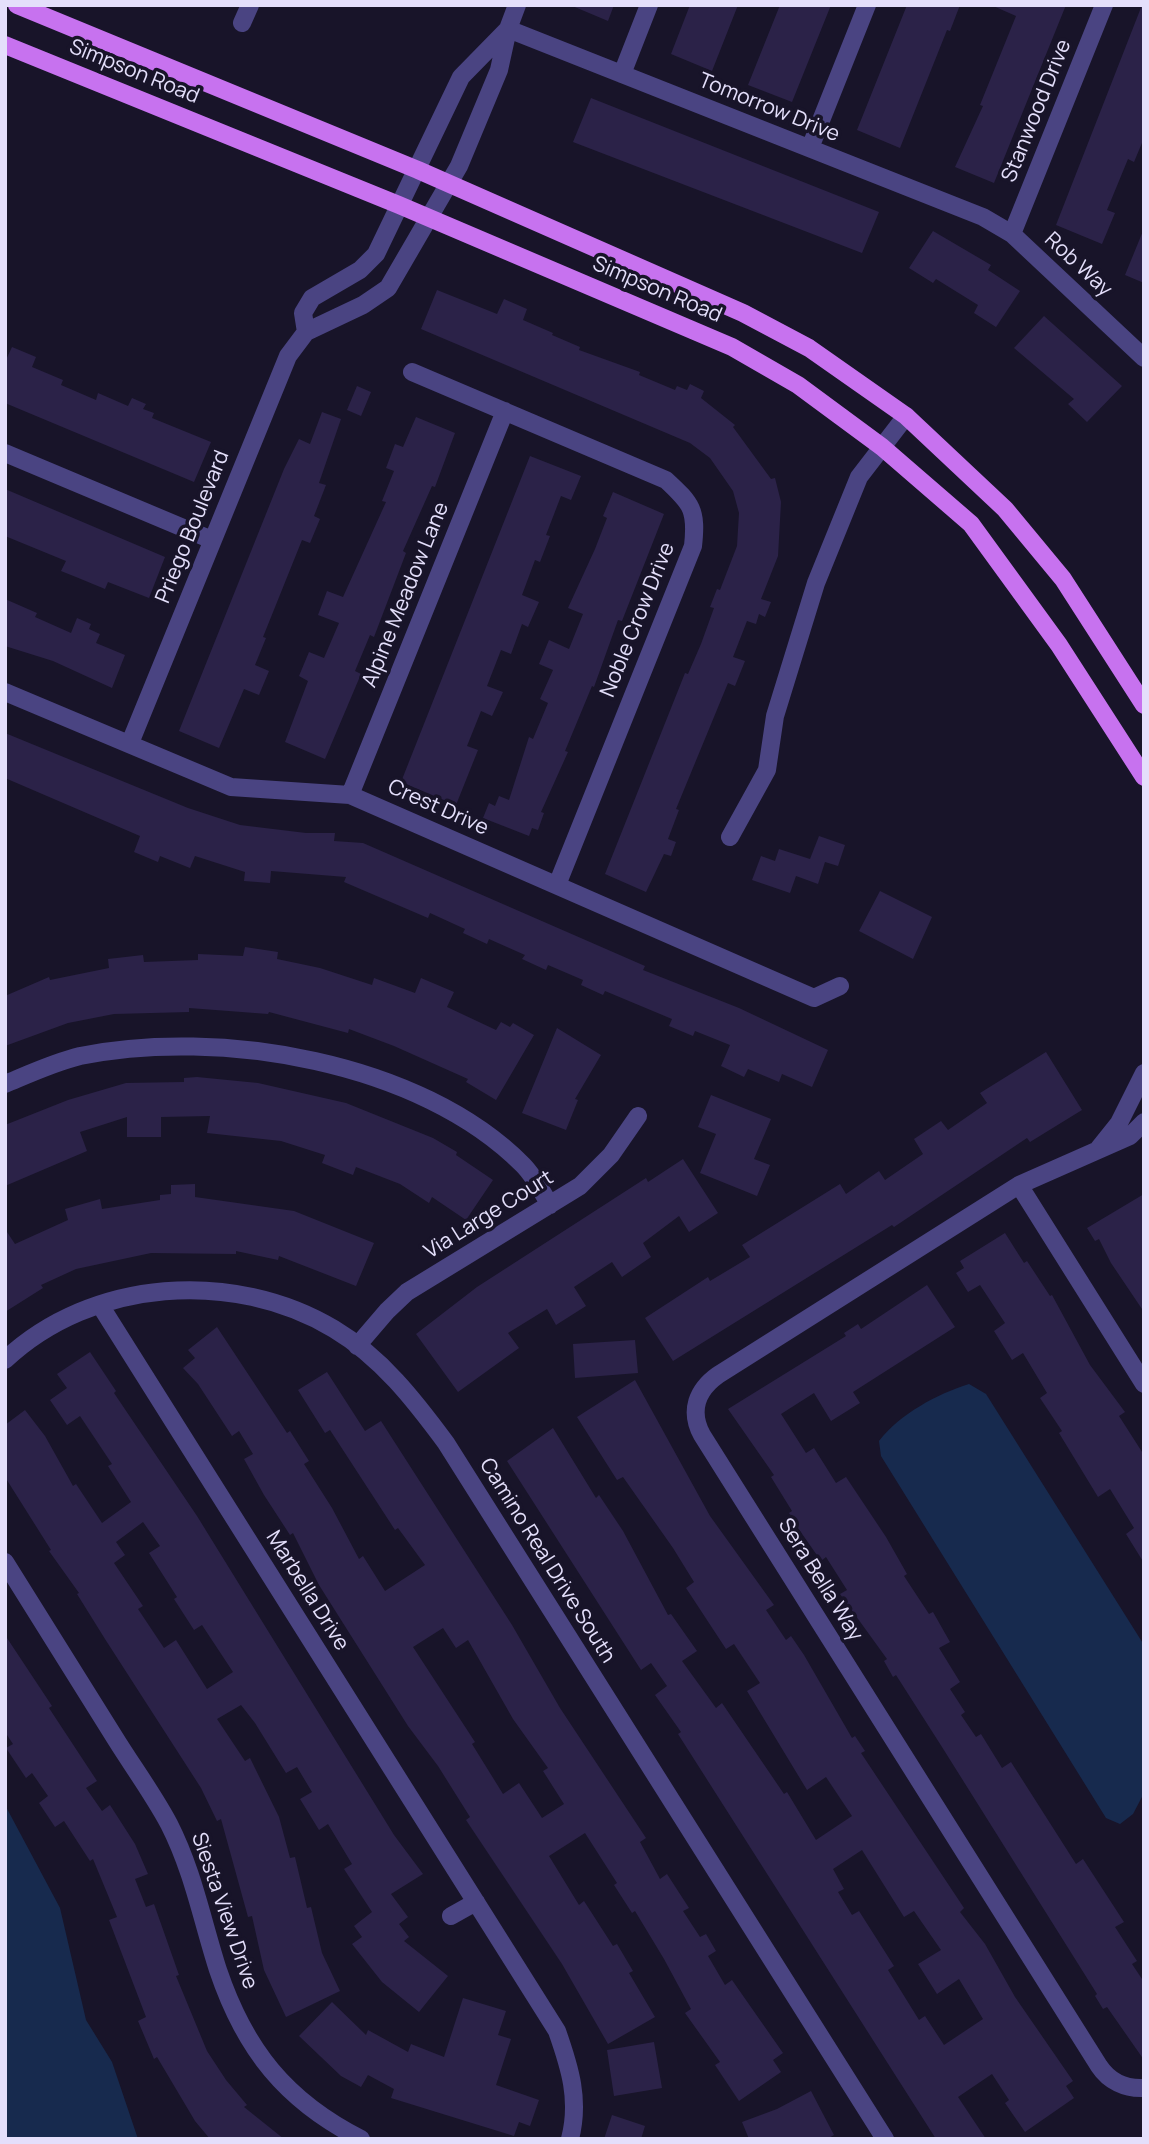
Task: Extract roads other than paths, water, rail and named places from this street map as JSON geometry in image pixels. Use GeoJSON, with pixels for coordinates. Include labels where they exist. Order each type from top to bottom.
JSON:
{"type":"FeatureCollection","features":[{"type":"Feature","properties":{"kind":"main road","name":"Simpson Road"},"geometry":{"type":"LineString","coordinates":[[17,5],[418,170],[743,313],[809,348],[906,416],[1005,509],[1063,579],[1144,705]]}},
{"type":"Feature","properties":{"kind":"main road","name":"Simpson Road"},"geometry":{"type":"LineString","coordinates":[[5,45],[432,218],[732,347],[798,385],[882,447],[971,524],[1059,645],[1144,778]]}},
{"type":"Feature","properties":{"kind":"street"},"geometry":{"type":"LineString","coordinates":[[243,23],[250,5]]}},
{"type":"Feature","properties":{"kind":"street","name":"Priego Boulevard"},"geometry":{"type":"LineString","coordinates":[[130,743],[288,356],[306,332],[363,305],[388,288],[450,184],[499,70],[508,29],[517,5]]}},
{"type":"Feature","properties":{"kind":"street"},"geometry":{"type":"LineString","coordinates":[[622,74],[649,5]]}},
{"type":"Feature","properties":{"kind":"street"},"geometry":{"type":"LineString","coordinates":[[810,148],[867,5]]}},
{"type":"Feature","properties":{"kind":"street","name":"Stanwood Drive"},"geometry":{"type":"LineString","coordinates":[[1012,234],[1104,5]]}},
{"type":"Feature","properties":{"kind":"street","name":"Priego Boulevard"},"geometry":{"type":"LineString","coordinates":[[306,332],[303,313],[312,298],[360,270],[376,254],[461,77],[508,29]]}},
{"type":"Feature","properties":{"kind":"street","name":"Tomorrow Drive"},"geometry":{"type":"LineString","coordinates":[[508,29],[983,217],[1012,234]]}},
{"type":"Feature","properties":{"kind":"street","name":"Rob Way"},"geometry":{"type":"LineString","coordinates":[[1012,234],[1144,358]]}},
{"type":"Feature","properties":{"kind":"street","name":"Noble Crow Drive"},"geometry":{"type":"LineString","coordinates":[[412,372],[666,480],[690,501],[696,521],[693,546],[557,885]]}},
{"type":"Feature","properties":{"kind":"street","name":"Alpine Meadow Lane"},"geometry":{"type":"LineString","coordinates":[[350,795],[505,411]]}},
{"type":"Feature","properties":{"kind":"street"},"geometry":{"type":"LineString","coordinates":[[730,837],[767,771],[775,716],[816,583],[859,477],[906,416]]}},
{"type":"Feature","properties":{"kind":"street"},"geometry":{"type":"LineString","coordinates":[[5,453],[212,540]]}},
{"type":"Feature","properties":{"kind":"street","name":"Crest Drive"},"geometry":{"type":"LineString","coordinates":[[5,692],[231,787],[350,795],[814,998],[840,986]]}},
{"type":"Feature","properties":{"kind":"street"},"geometry":{"type":"LineString","coordinates":[[5,1084],[79,1056],[181,1046],[252,1049],[322,1061],[430,1102],[476,1127],[524,1166],[550,1205]]}},
{"type":"Feature","properties":{"kind":"street","name":"Sera Bella Way"},"geometry":{"type":"LineString","coordinates":[[1098,1149],[1119,1123],[1144,1073]]}},
{"type":"Feature","properties":{"kind":"street","name":"Via Large Court"},"geometry":{"type":"LineString","coordinates":[[357,1346],[407,1292],[580,1186],[611,1155],[638,1116]]}},
{"type":"Feature","properties":{"kind":"street","name":"Sera Bella Way"},"geometry":{"type":"LineString","coordinates":[[1144,1122],[1130,1136],[1019,1185],[710,1381],[695,1404],[695,1419],[702,1435],[1099,2066],[1116,2082],[1129,2087],[1144,2088]]}},
{"type":"Feature","properties":{"kind":"street"},"geometry":{"type":"LineString","coordinates":[[1019,1185],[1144,1384]]}},
{"type":"Feature","properties":{"kind":"street","name":"Camino Real Drive South"},"geometry":{"type":"LineString","coordinates":[[5,1360],[73,1314],[132,1295],[188,1290],[244,1294],[289,1308],[335,1329],[375,1359],[419,1406],[446,1443],[885,2139]]}},
{"type":"Feature","properties":{"kind":"street","name":"Marbella Drive"},"geometry":{"type":"LineString","coordinates":[[100,1305],[557,2031],[572,2074],[575,2106],[570,2139]]}},
{"type":"Feature","properties":{"kind":"street","name":"Siesta View Drive"},"geometry":{"type":"LineString","coordinates":[[5,1562],[168,1823],[191,1872],[218,1970],[236,2014],[259,2058],[295,2098],[330,2123],[361,2139]]}},
{"type":"Feature","properties":{"kind":"street"},"geometry":{"type":"LineString","coordinates":[[451,1916],[475,1902]]}},
{"type":"Feature","properties":{"kind":"water"},"geometry":{"type":"Polygon","coordinates":[[[969,1384],[986,1394],[1144,1645],[1144,1793],[1133,1814],[1120,1824],[1106,1818],[881,1456],[879,1441],[897,1422],[932,1399],[969,1384]]]}},
{"type":"Feature","properties":{"kind":"water"},"geometry":{"type":"Polygon","coordinates":[[[5,1805],[60,1908],[86,2020],[112,2062],[138,2139],[5,2139],[5,1805]]]}}]}
